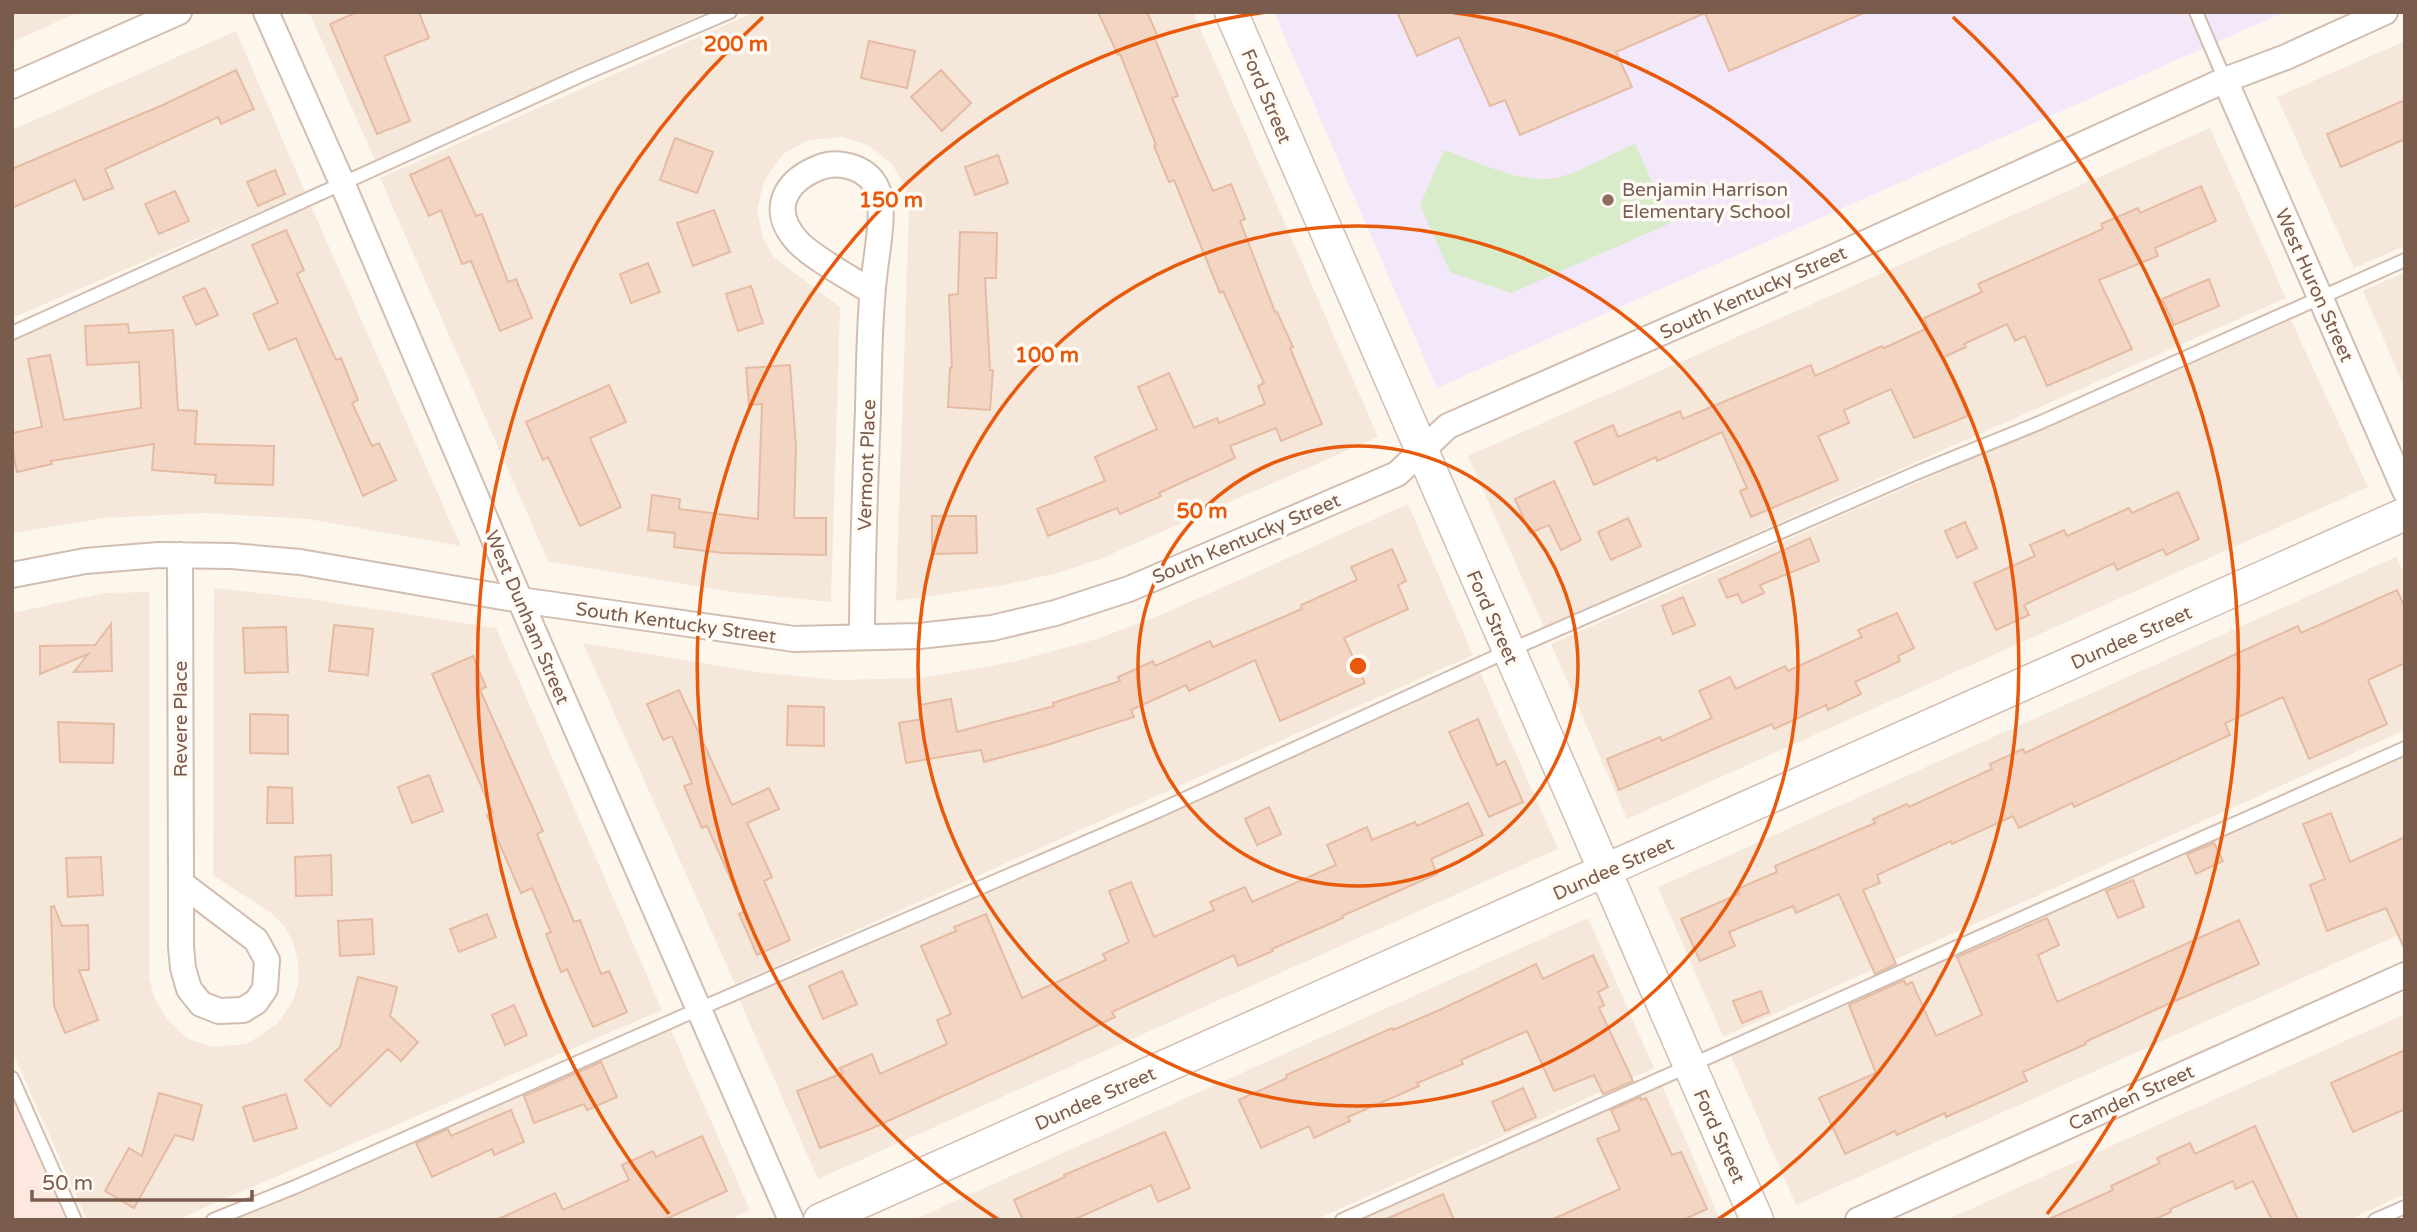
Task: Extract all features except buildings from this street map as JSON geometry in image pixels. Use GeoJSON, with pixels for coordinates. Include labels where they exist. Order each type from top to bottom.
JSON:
{"type":"FeatureCollection","features":[{"type":"Feature","properties":{"kind":"street"},"geometry":{"type":"LineString","coordinates":[[12,86],[179,12]]}},
{"type":"Feature","properties":{"kind":"street","name":"West Dunham Street"},"geometry":{"type":"LineString","coordinates":[[266,12],[791,1220]]}},
{"type":"Feature","properties":{"kind":"street","name":"Ford Street"},"geometry":{"type":"LineString","coordinates":[[1231,12],[1757,1220]]}},
{"type":"Feature","properties":{"kind":"street","name":"South Kentucky Street"},"geometry":{"type":"LineString","coordinates":[[12,575],[85,561],[180,555],[232,556],[300,562],[520,600],[794,639],[919,636],[992,628],[1055,613],[1129,589],[1397,474],[1448,426],[1834,257],[2225,80],[2286,57],[2385,12]]}},
{"type":"Feature","properties":{"kind":"street","name":"West Huron Street"},"geometry":{"type":"LineString","coordinates":[[2225,80],[2405,491]]}},
{"type":"Feature","properties":{"kind":"street","name":"Vermont Place"},"geometry":{"type":"LineString","coordinates":[[862,638],[872,292],[881,205],[875,184],[858,168],[829,163],[805,173],[787,190],[782,208],[787,226],[798,242],[872,292]]}},
{"type":"Feature","properties":{"kind":"street","name":"Dundee Street"},"geometry":{"type":"LineString","coordinates":[[820,1220],[2405,514]]}},
{"type":"Feature","properties":{"kind":"street","name":"Revere Place"},"geometry":{"type":"LineString","coordinates":[[180,555],[181,947],[183,968],[189,989],[201,1004],[219,1011],[243,1010],[256,1002],[265,989],[267,960],[256,940],[181,883]]}},
{"type":"Feature","properties":{"kind":"street","name":"Camden Street"},"geometry":{"type":"LineString","coordinates":[[1858,1220],[2405,975]]}},
{"type":"Feature","properties":{"kind":"lane"},"geometry":{"type":"LineString","coordinates":[[12,332],[582,75],[730,12]]}},
{"type":"Feature","properties":{"kind":"lane"},"geometry":{"type":"LineString","coordinates":[[2196,12],[2225,80]]}},
{"type":"Feature","properties":{"kind":"lane"},"geometry":{"type":"LineString","coordinates":[[214,1220],[1158,811],[1508,651],[1916,473],[2039,423],[2405,260]]}},
{"type":"Feature","properties":{"kind":"lane"},"geometry":{"type":"LineString","coordinates":[[1342,1220],[2405,748]]}},
{"type":"Feature","properties":{"kind":"lane"},"geometry":{"type":"LineString","coordinates":[[12,1078],[75,1220]]}},
{"type":"Feature","properties":{"kind":"lane"},"geometry":{"type":"LineString","coordinates":[[2375,1220],[2405,1207]]}},
{"type":"Feature","properties":{"kind":"shaded area"},"geometry":{"type":"Polygon","coordinates":[[[12,12],[79,12],[12,42],[12,12]]]}},
{"type":"Feature","properties":{"kind":"shaded area"},"geometry":{"type":"Polygon","coordinates":[[[309,12],[707,12],[375,160],[309,12]]]}},
{"type":"Feature","properties":{"kind":"shaded area"},"geometry":{"type":"Polygon","coordinates":[[[755,12],[1193,12],[1378,437],[1100,559],[1062,572],[1004,585],[896,601],[909,210],[906,187],[891,163],[868,145],[842,137],[809,140],[783,154],[765,179],[757,209],[763,238],[774,257],[840,307],[831,602],[732,592],[548,561],[380,178],[755,12]]]}},
{"type":"Feature","properties":{"kind":"shaded area","name":"Benjamin Harrison Elementary School"},"geometry":{"type":"Polygon","coordinates":[[[1274,12],[2285,12],[1437,388],[1274,12]]]}},
{"type":"Feature","properties":{"kind":"shaded area"},"geometry":{"type":"Polygon","coordinates":[[[236,31],[305,192],[12,318],[12,130],[236,31]]]}},
{"type":"Feature","properties":{"kind":"shaded area"},"geometry":{"type":"Polygon","coordinates":[[[2405,41],[2405,246],[2354,268],[2277,97],[2405,41]]]}},
{"type":"Feature","properties":{"kind":"shaded area"},"geometry":{"type":"Polygon","coordinates":[[[2210,128],[2286,298],[1544,627],[1468,456],[2210,128]]]}},
{"type":"Feature","properties":{"kind":"shaded area"},"geometry":{"type":"Polygon","coordinates":[[[311,206],[461,546],[308,519],[203,513],[104,518],[12,533],[12,336],[311,206]]]}},
{"type":"Feature","properties":{"kind":"shaded area"},"geometry":{"type":"Polygon","coordinates":[[[2405,272],[2405,389],[2363,291],[2405,272]]]}},
{"type":"Feature","properties":{"kind":"shaded area"},"geometry":{"type":"Polygon","coordinates":[[[2290,318],[2368,487],[1627,819],[1551,644],[2290,318]]]}},
{"type":"Feature","properties":{"kind":"shaded area"},"geometry":{"type":"Polygon","coordinates":[[[1408,504],[1473,655],[735,984],[583,643],[756,672],[836,680],[923,678],[1017,661],[1100,638],[1170,611],[1408,504]]]}},
{"type":"Feature","properties":{"kind":"shaded area"},"geometry":{"type":"Polygon","coordinates":[[[2396,557],[2405,575],[2405,730],[1723,1037],[1658,887],[2396,557]]]}},
{"type":"Feature","properties":{"kind":"shaded area"},"geometry":{"type":"Polygon","coordinates":[[[214,588],[310,599],[496,628],[662,1010],[176,1220],[87,1220],[12,1051],[12,613],[105,593],[149,592],[149,977],[154,997],[167,1019],[188,1039],[213,1047],[247,1044],[277,1024],[293,1001],[299,981],[298,962],[293,942],[285,927],[271,913],[213,875],[214,588]]]}},
{"type":"Feature","properties":{"kind":"shaded area"},"geometry":{"type":"Polygon","coordinates":[[[1480,672],[1558,849],[818,1179],[739,999],[1480,672]]]}},
{"type":"Feature","properties":{"kind":"shaded area"},"geometry":{"type":"Polygon","coordinates":[[[2405,754],[2405,932],[1796,1205],[1730,1054],[2405,754]]]}},
{"type":"Feature","properties":{"kind":"shaded area"},"geometry":{"type":"Polygon","coordinates":[[[1588,918],[1654,1068],[1315,1220],[913,1220],[1588,918]]]}},
{"type":"Feature","properties":{"kind":"shaded area"},"geometry":{"type":"Polygon","coordinates":[[[2405,1014],[2405,1194],[2348,1220],[1946,1220],[2405,1014]]]}},
{"type":"Feature","properties":{"kind":"shaded area"},"geometry":{"type":"Polygon","coordinates":[[[671,1030],[750,1210],[728,1220],[232,1220],[671,1030]]]}},
{"type":"Feature","properties":{"kind":"shaded area"},"geometry":{"type":"Polygon","coordinates":[[[1662,1085],[1720,1220],[1360,1220],[1662,1085]]]}},
{"type":"Feature","properties":{"kind":"shaded area"},"geometry":{"type":"Polygon","coordinates":[[[12,1098],[30,1139],[66,1220],[12,1220],[12,1098]]]}},
{"type":"Feature","properties":{"kind":"green space"},"geometry":{"type":"Polygon","coordinates":[[[1635,144],[1671,223],[1511,293],[1450,272],[1420,205],[1444,150],[1517,176],[1546,179],[1579,170],[1635,144]]]}},
{"type":"Feature","properties":{"kind":"place","name":"Benjamin Harrison Elementary School"},"geometry":{"type":"Point","coordinates":[1608,200]}}]}
